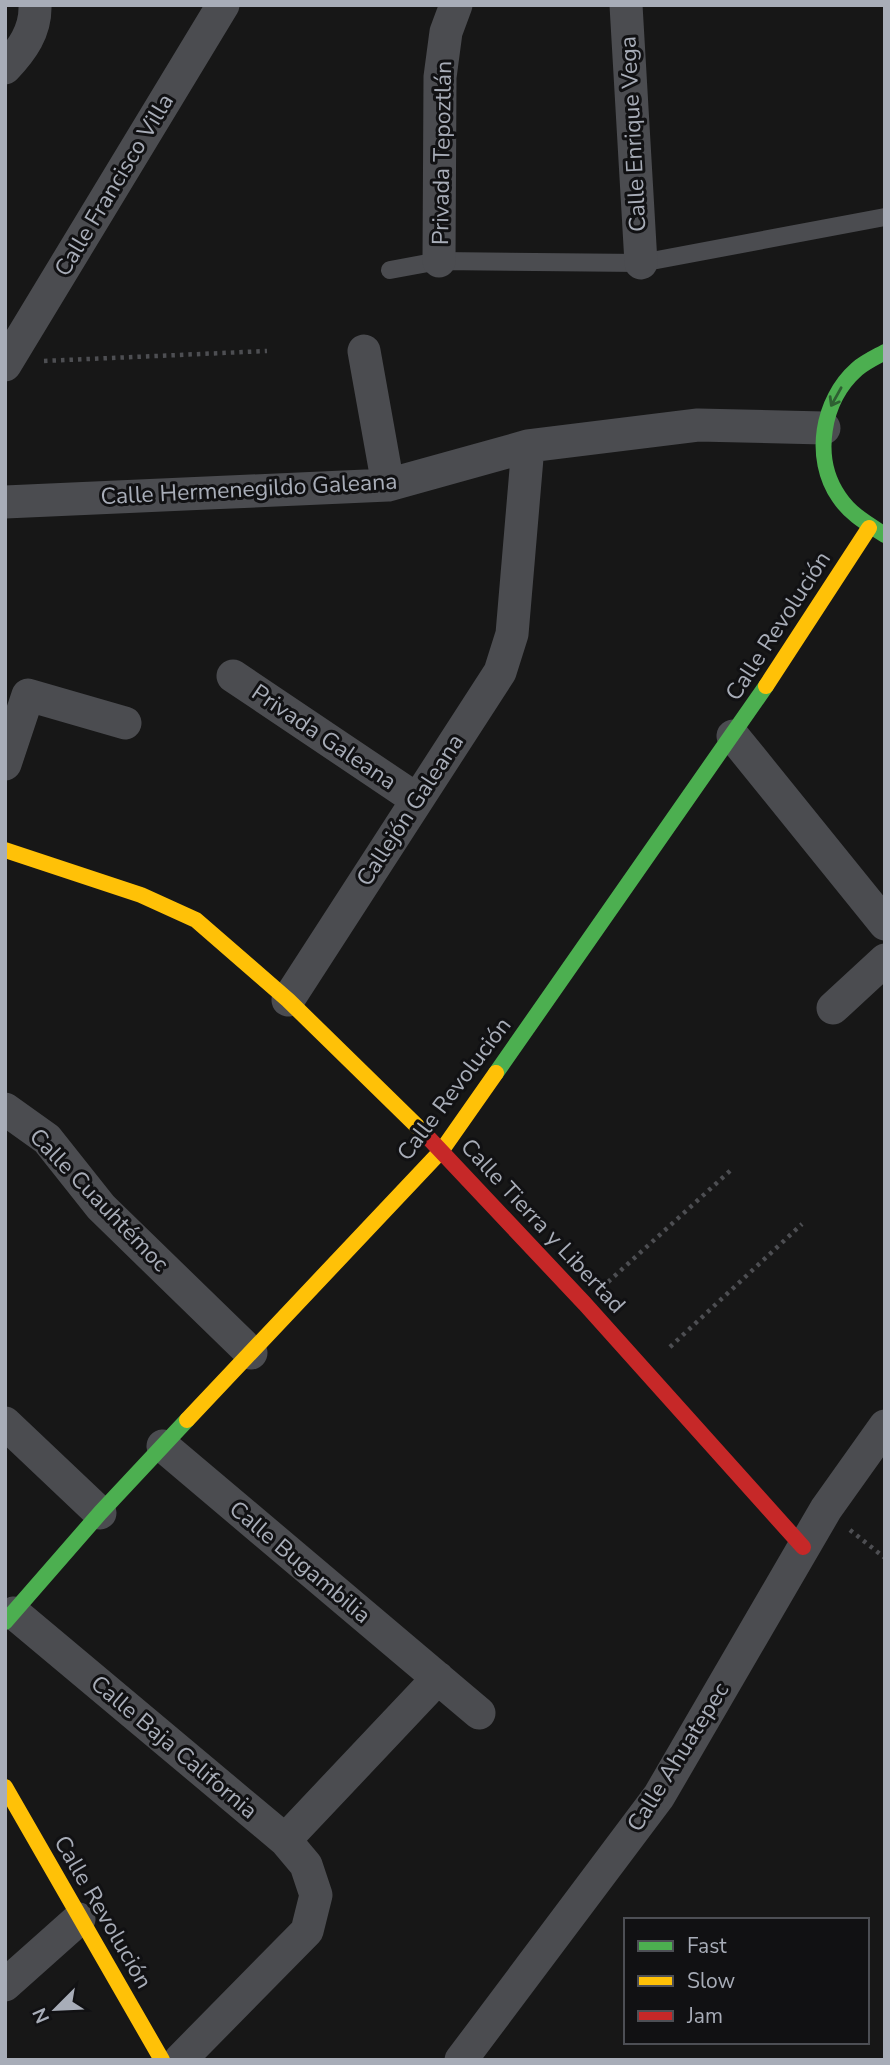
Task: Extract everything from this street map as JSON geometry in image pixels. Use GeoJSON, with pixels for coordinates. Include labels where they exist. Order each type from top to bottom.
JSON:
{"type":"FeatureCollection","features":[{"type":"Feature","properties":{"kind":"street"},"geometry":{"type":"LineString","coordinates":[[5,68],[22,51],[36,20],[35,5]]}},
{"type":"Feature","properties":{"kind":"street","name":"Calle Francisco Villa"},"geometry":{"type":"LineString","coordinates":[[6,364],[223,5]]}},
{"type":"Feature","properties":{"kind":"street","name":"Privada Tepoztlán"},"geometry":{"type":"LineString","coordinates":[[439,261],[440,77],[446,32],[457,5]]}},
{"type":"Feature","properties":{"kind":"street","name":"Calle Enrique Vega"},"geometry":{"type":"LineString","coordinates":[[626,5],[641,263]]}},
{"type":"Feature","properties":{"kind":"street"},"geometry":{"type":"LineString","coordinates":[[364,351],[388,485]]}},
{"type":"Feature","properties":{"kind":"street"},"geometry":{"type":"LineString","coordinates":[[877,531],[851,513],[837,495],[827,474],[823,451],[824,428],[832,400],[849,377],[871,358],[885,352]]}},
{"type":"Feature","properties":{"kind":"street","name":"Calle Hermenegildo Galeana"},"geometry":{"type":"LineString","coordinates":[[5,502],[388,485],[528,446],[698,425],[824,428]]}},
{"type":"Feature","properties":{"kind":"street","name":"Callejón Galeana"},"geometry":{"type":"LineString","coordinates":[[288,1000],[500,672],[512,634],[528,446]]}},
{"type":"Feature","properties":{"kind":"street","name":"Calle Revolución"},"geometry":{"type":"LineString","coordinates":[[9,1618],[100,1513],[442,1150],[877,531]]}},
{"type":"Feature","properties":{"kind":"street","name":"Privada Galeana"},"geometry":{"type":"LineString","coordinates":[[233,676],[416,799]]}},
{"type":"Feature","properties":{"kind":"street"},"geometry":{"type":"LineString","coordinates":[[5,764],[28,695],[125,723]]}},
{"type":"Feature","properties":{"kind":"street"},"geometry":{"type":"LineString","coordinates":[[733,736],[885,924]]}},
{"type":"Feature","properties":{"kind":"street","name":"Calle Tierra y Libertad"},"geometry":{"type":"LineString","coordinates":[[5,850],[141,895],[196,920],[288,1000],[442,1150],[585,1304],[803,1547]]}},
{"type":"Feature","properties":{"kind":"street"},"geometry":{"type":"LineString","coordinates":[[833,1008],[885,960]]}},
{"type":"Feature","properties":{"kind":"street","name":"Calle Cuauhtémoc"},"geometry":{"type":"LineString","coordinates":[[5,1109],[47,1139],[101,1207],[251,1353]]}},
{"type":"Feature","properties":{"kind":"street"},"geometry":{"type":"LineString","coordinates":[[5,1423],[100,1513]]}},
{"type":"Feature","properties":{"kind":"street","name":"Calle Ahuatepec"},"geometry":{"type":"LineString","coordinates":[[461,2060],[659,1796],[826,1509],[885,1426]]}},
{"type":"Feature","properties":{"kind":"street","name":"Calle Bugambilia"},"geometry":{"type":"LineString","coordinates":[[163,1446],[479,1713]]}},
{"type":"Feature","properties":{"kind":"street","name":"Calle Baja California"},"geometry":{"type":"LineString","coordinates":[[9,1618],[285,1840],[306,1864],[316,1895],[307,1931],[180,2060]]}},
{"type":"Feature","properties":{"kind":"street"},"geometry":{"type":"LineString","coordinates":[[285,1840],[438,1678]]}},
{"type":"Feature","properties":{"kind":"street","name":"Calle Revolución"},"geometry":{"type":"LineString","coordinates":[[5,1787],[162,2060]]}},
{"type":"Feature","properties":{"kind":"street"},"geometry":{"type":"LineString","coordinates":[[5,1985],[79,1919]]}},
{"type":"Feature","properties":{"kind":"lane"},"geometry":{"type":"LineString","coordinates":[[390,270],[439,261],[641,263],[885,217]]}},
{"type":"Feature","properties":{"kind":"path"},"geometry":{"type":"LineString","coordinates":[[6,364],[267,351]]}},
{"type":"Feature","properties":{"kind":"path"},"geometry":{"type":"LineString","coordinates":[[585,1304],[731,1170]]}},
{"type":"Feature","properties":{"kind":"path"},"geometry":{"type":"LineString","coordinates":[[644,1372],[802,1224]]}},
{"type":"Feature","properties":{"kind":"path"},"geometry":{"type":"LineString","coordinates":[[826,1509],[885,1558]]}},
{"type":"Feature","properties":{"kind":"traffic: fast"},"geometry":{"type":"LineString","coordinates":[[885,352],[860,366],[845,382],[829,413],[824,448],[825,465],[839,497],[854,514],[885,535]]}},
{"type":"Feature","properties":{"kind":"traffic: fast"},"geometry":{"type":"LineString","coordinates":[[496,1073],[766,686]]}},
{"type":"Feature","properties":{"kind":"traffic: fast"},"geometry":{"type":"LineString","coordinates":[[5,1622],[100,1513],[187,1420]]}},
{"type":"Feature","properties":{"kind":"traffic: slow"},"geometry":{"type":"LineString","coordinates":[[766,686],[869,528]]}},
{"type":"Feature","properties":{"kind":"traffic: slow"},"geometry":{"type":"LineString","coordinates":[[5,850],[141,895],[196,920],[288,1000],[423,1132]]}},
{"type":"Feature","properties":{"kind":"traffic: slow"},"geometry":{"type":"LineString","coordinates":[[187,1420],[442,1150],[496,1073]]}},
{"type":"Feature","properties":{"kind":"traffic: slow"},"geometry":{"type":"LineString","coordinates":[[5,1787],[162,2060]]}},
{"type":"Feature","properties":{"kind":"traffic: jam"},"geometry":{"type":"LineString","coordinates":[[423,1132],[585,1304],[803,1547]]}}]}
